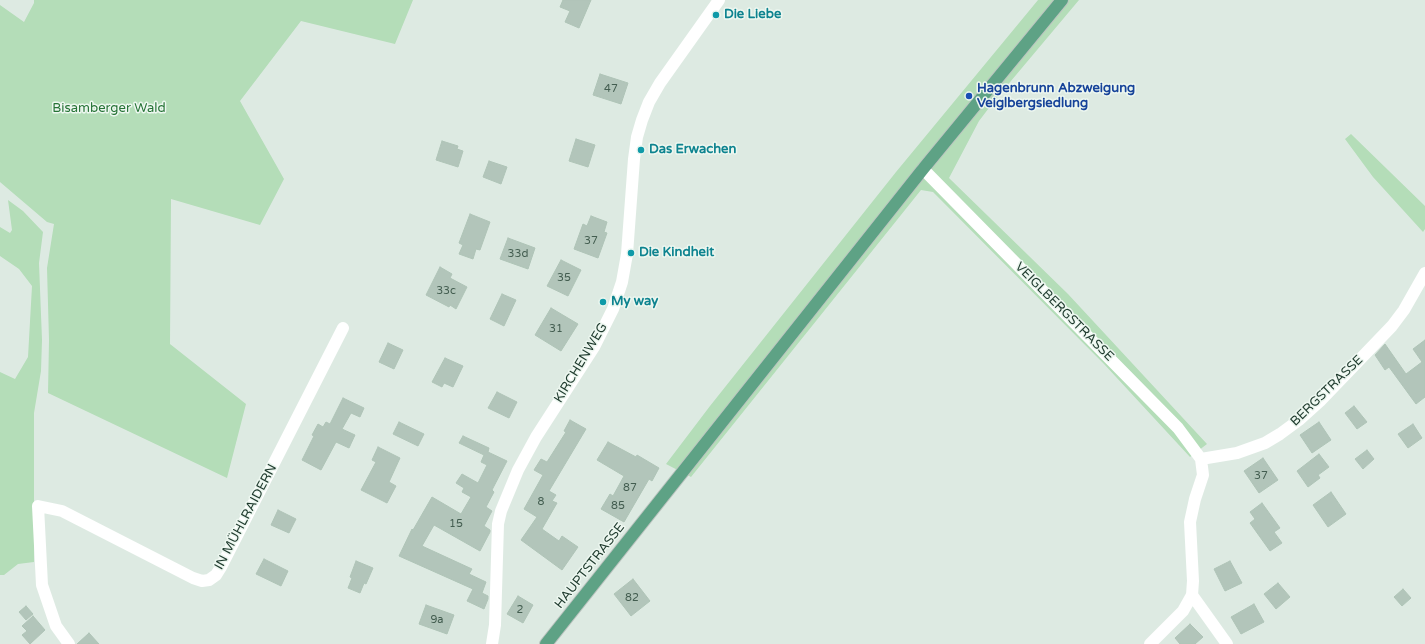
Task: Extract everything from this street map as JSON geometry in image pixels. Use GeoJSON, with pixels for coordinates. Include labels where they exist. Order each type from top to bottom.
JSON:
{"type":"FeatureCollection","features":[{"type":"Feature","properties":{"kind":"main road","name":"HAUPTSTRASSE"},"geometry":{"type":"LineString","coordinates":[[546,644],[923,169],[1062,0]]}},
{"type":"Feature","properties":{"kind":"street","name":"KIRCHENWEG"},"geometry":{"type":"LineString","coordinates":[[492,644],[495,625],[498,524],[501,512],[518,470],[536,438],[594,347],[613,308],[622,282],[627,254],[634,159],[639,131],[649,102],[660,82],[719,0]]}},
{"type":"Feature","properties":{"kind":"street","name":"VEIGLBERGSTRASSE"},"geometry":{"type":"LineString","coordinates":[[923,169],[1178,428],[1201,458]]}},
{"type":"Feature","properties":{"kind":"street","name":"BERGSTRASSE"},"geometry":{"type":"LineString","coordinates":[[1201,458],[1237,453],[1265,443],[1299,420],[1320,401],[1392,326],[1404,310],[1425,273]]}},
{"type":"Feature","properties":{"kind":"street","name":"IN MÜHLRAIDERN"},"geometry":{"type":"LineString","coordinates":[[67,644],[56,626],[48,607],[42,585],[38,506],[62,511],[193,578],[202,581],[209,580],[216,575],[221,567],[344,328]]}},
{"type":"Feature","properties":{"kind":"street"},"geometry":{"type":"LineString","coordinates":[[1150,644],[1183,611],[1192,595],[1193,581],[1190,522],[1195,499],[1203,475],[1201,458]]}},
{"type":"Feature","properties":{"kind":"street"},"geometry":{"type":"LineString","coordinates":[[1192,595],[1227,644]]}},
{"type":"Feature","properties":{"kind":"green space","name":"Bisamberger Wald"},"geometry":{"type":"Polygon","coordinates":[[[34,0],[413,0],[395,44],[301,21],[240,101],[284,179],[260,225],[171,199],[170,344],[246,404],[227,478],[48,393],[49,340],[47,268],[54,224],[47,222],[0,182],[0,5],[24,22],[34,3],[34,0]]]}},
{"type":"Feature","properties":{"kind":"green space"},"geometry":{"type":"Polygon","coordinates":[[[1038,0],[1079,0],[979,121],[949,178],[1068,294],[1207,444],[1190,457],[1104,364],[933,192],[921,190],[691,477],[666,464],[710,406],[896,172],[1038,0]]]}},
{"type":"Feature","properties":{"kind":"green space"},"geometry":{"type":"Polygon","coordinates":[[[1351,134],[1425,206],[1425,229],[1423,232],[1373,177],[1345,139],[1351,134]]]}},
{"type":"Feature","properties":{"kind":"green space"},"geometry":{"type":"Polygon","coordinates":[[[8,200],[23,211],[43,232],[39,263],[42,340],[41,371],[34,413],[34,562],[18,564],[4,575],[0,575],[0,372],[15,379],[28,357],[32,286],[19,269],[0,256],[0,227],[10,233],[12,230],[8,200]]]}},
{"type":"Feature","properties":{"kind":"building"},"geometry":{"type":"Polygon","coordinates":[[[563,0],[591,0],[579,28],[565,22],[570,11],[560,7],[563,0]]]}},
{"type":"Feature","properties":{"kind":"building"},"geometry":{"type":"Polygon","coordinates":[[[600,74],[628,83],[621,104],[593,95],[600,74]]]}},
{"type":"Feature","properties":{"kind":"building"},"geometry":{"type":"Polygon","coordinates":[[[576,139],[595,145],[588,167],[569,161],[576,139]]]}},
{"type":"Feature","properties":{"kind":"building"},"geometry":{"type":"Polygon","coordinates":[[[442,141],[458,146],[457,149],[463,151],[458,167],[436,160],[442,141]]]}},
{"type":"Feature","properties":{"kind":"building"},"geometry":{"type":"Polygon","coordinates":[[[489,161],[507,167],[501,184],[483,177],[489,161]]]}},
{"type":"Feature","properties":{"kind":"building"},"geometry":{"type":"Polygon","coordinates":[[[470,214],[490,222],[480,250],[476,249],[473,259],[459,254],[463,245],[459,243],[470,214]]]}},
{"type":"Feature","properties":{"kind":"building"},"geometry":{"type":"Polygon","coordinates":[[[591,216],[607,222],[604,232],[607,233],[598,258],[574,249],[583,224],[587,226],[591,216]]]}},
{"type":"Feature","properties":{"kind":"building"},"geometry":{"type":"Polygon","coordinates":[[[508,238],[535,248],[528,269],[500,259],[508,238]]]}},
{"type":"Feature","properties":{"kind":"building"},"geometry":{"type":"Polygon","coordinates":[[[561,260],[581,270],[568,296],[547,286],[561,260]]]}},
{"type":"Feature","properties":{"kind":"building"},"geometry":{"type":"Polygon","coordinates":[[[440,267],[452,274],[450,278],[467,287],[456,309],[426,295],[440,267]]]}},
{"type":"Feature","properties":{"kind":"building"},"geometry":{"type":"Polygon","coordinates":[[[502,294],[516,300],[504,326],[490,319],[502,294]]]}},
{"type":"Feature","properties":{"kind":"building"},"geometry":{"type":"Polygon","coordinates":[[[551,308],[578,324],[561,351],[535,335],[551,308]]]}},
{"type":"Feature","properties":{"kind":"building"},"geometry":{"type":"Polygon","coordinates":[[[1425,340],[1425,397],[1416,404],[1389,367],[1385,370],[1375,355],[1385,344],[1406,374],[1422,362],[1413,349],[1425,340]]]}},
{"type":"Feature","properties":{"kind":"building"},"geometry":{"type":"Polygon","coordinates":[[[388,343],[403,350],[394,369],[379,362],[388,343]]]}},
{"type":"Feature","properties":{"kind":"building"},"geometry":{"type":"Polygon","coordinates":[[[445,358],[463,366],[453,387],[444,383],[442,387],[432,382],[445,358]]]}},
{"type":"Feature","properties":{"kind":"building"},"geometry":{"type":"Polygon","coordinates":[[[497,392],[517,402],[509,418],[488,408],[497,392]]]}},
{"type":"Feature","properties":{"kind":"building"},"geometry":{"type":"Polygon","coordinates":[[[343,398],[364,408],[360,417],[351,413],[342,429],[355,435],[349,448],[336,442],[321,470],[302,460],[314,436],[312,435],[318,424],[323,427],[326,422],[330,424],[343,398]]]}},
{"type":"Feature","properties":{"kind":"building"},"geometry":{"type":"Polygon","coordinates":[[[1354,406],[1367,422],[1357,429],[1345,413],[1354,406]]]}},
{"type":"Feature","properties":{"kind":"building"},"geometry":{"type":"Polygon","coordinates":[[[570,420],[586,429],[549,491],[556,495],[552,501],[557,503],[542,529],[559,541],[562,536],[578,547],[562,570],[521,540],[537,517],[524,509],[543,475],[534,470],[541,459],[547,462],[566,432],[564,431],[570,420]]]}},
{"type":"Feature","properties":{"kind":"building"},"geometry":{"type":"Polygon","coordinates":[[[399,422],[424,434],[418,446],[393,434],[399,422]]]}},
{"type":"Feature","properties":{"kind":"building"},"geometry":{"type":"Polygon","coordinates":[[[1319,422],[1331,440],[1312,453],[1300,435],[1319,422]]]}},
{"type":"Feature","properties":{"kind":"building"},"geometry":{"type":"Polygon","coordinates":[[[1413,424],[1422,438],[1408,448],[1398,434],[1413,424]]]}},
{"type":"Feature","properties":{"kind":"building"},"geometry":{"type":"Polygon","coordinates":[[[463,436],[489,448],[488,452],[507,461],[492,490],[494,492],[486,507],[492,511],[484,526],[490,530],[490,532],[480,551],[434,525],[422,546],[472,569],[469,574],[486,582],[482,593],[488,596],[488,599],[484,609],[467,601],[473,589],[399,556],[412,529],[413,530],[432,497],[461,514],[471,497],[462,492],[464,488],[456,483],[462,474],[478,483],[487,465],[481,462],[484,455],[459,443],[463,436]]]}},
{"type":"Feature","properties":{"kind":"building"},"geometry":{"type":"Polygon","coordinates":[[[608,442],[636,457],[637,455],[659,468],[652,481],[649,479],[624,522],[601,509],[610,494],[613,496],[624,476],[597,460],[608,442]]]}},
{"type":"Feature","properties":{"kind":"building"},"geometry":{"type":"Polygon","coordinates":[[[378,447],[400,458],[389,482],[396,486],[387,503],[361,490],[376,462],[372,460],[378,447]]]}},
{"type":"Feature","properties":{"kind":"building"},"geometry":{"type":"Polygon","coordinates":[[[1367,450],[1374,459],[1363,469],[1355,459],[1367,450]]]}},
{"type":"Feature","properties":{"kind":"building"},"geometry":{"type":"Polygon","coordinates":[[[1319,454],[1329,467],[1318,475],[1320,478],[1308,487],[1297,471],[1319,454]]]}},
{"type":"Feature","properties":{"kind":"building"},"geometry":{"type":"Polygon","coordinates":[[[1263,458],[1278,480],[1259,493],[1244,471],[1263,458]]]}},
{"type":"Feature","properties":{"kind":"building"},"geometry":{"type":"Polygon","coordinates":[[[1331,492],[1346,514],[1328,527],[1313,505],[1331,492]]]}},
{"type":"Feature","properties":{"kind":"building"},"geometry":{"type":"Polygon","coordinates":[[[1262,503],[1280,528],[1274,532],[1282,543],[1270,551],[1250,523],[1255,519],[1250,512],[1262,503]]]}},
{"type":"Feature","properties":{"kind":"building"},"geometry":{"type":"Polygon","coordinates":[[[278,510],[296,519],[289,533],[271,525],[278,510]]]}},
{"type":"Feature","properties":{"kind":"building"},"geometry":{"type":"Polygon","coordinates":[[[264,559],[288,571],[281,586],[256,574],[264,559]]]}},
{"type":"Feature","properties":{"kind":"building"},"geometry":{"type":"Polygon","coordinates":[[[356,561],[373,568],[360,593],[348,588],[352,578],[350,577],[356,561]]]}},
{"type":"Feature","properties":{"kind":"building"},"geometry":{"type":"Polygon","coordinates":[[[1230,561],[1242,583],[1225,591],[1214,569],[1230,561]]]}},
{"type":"Feature","properties":{"kind":"building"},"geometry":{"type":"Polygon","coordinates":[[[633,579],[650,601],[631,616],[614,594],[633,579]]]}},
{"type":"Feature","properties":{"kind":"building"},"geometry":{"type":"Polygon","coordinates":[[[1278,583],[1290,597],[1276,609],[1264,594],[1278,583]]]}},
{"type":"Feature","properties":{"kind":"building"},"geometry":{"type":"Polygon","coordinates":[[[1403,589],[1411,598],[1402,606],[1394,597],[1403,589]]]}},
{"type":"Feature","properties":{"kind":"building"},"geometry":{"type":"Polygon","coordinates":[[[518,596],[533,605],[523,623],[507,614],[518,596]]]}},
{"type":"Feature","properties":{"kind":"building"},"geometry":{"type":"Polygon","coordinates":[[[1254,604],[1264,622],[1241,634],[1231,617],[1254,604]]]}},
{"type":"Feature","properties":{"kind":"building"},"geometry":{"type":"Polygon","coordinates":[[[426,605],[454,615],[447,634],[419,624],[426,605]]]}},
{"type":"Feature","properties":{"kind":"building"},"geometry":{"type":"Polygon","coordinates":[[[26,606],[33,614],[26,620],[19,612],[26,606]]]}},
{"type":"Feature","properties":{"kind":"building"},"geometry":{"type":"Polygon","coordinates":[[[33,616],[45,630],[30,644],[22,635],[27,631],[22,626],[33,616]]]}},
{"type":"Feature","properties":{"kind":"building"},"geometry":{"type":"Polygon","coordinates":[[[1190,624],[1203,637],[1195,644],[1180,644],[1175,638],[1190,624]]]}},
{"type":"Feature","properties":{"kind":"building"},"geometry":{"type":"Polygon","coordinates":[[[89,633],[99,644],[77,644],[89,633]]]}},
{"type":"Feature","properties":{"kind":"place","name":"Die Liebe"},"geometry":{"type":"Point","coordinates":[716,15]}},
{"type":"Feature","properties":{"kind":"place","name":"Hagenbrunn Abzweigung Veiglbergsiedlung"},"geometry":{"type":"Point","coordinates":[969,96]}},
{"type":"Feature","properties":{"kind":"place","name":"Das Erwachen"},"geometry":{"type":"Point","coordinates":[641,150]}},
{"type":"Feature","properties":{"kind":"place","name":"Die Kindheit"},"geometry":{"type":"Point","coordinates":[631,253]}},
{"type":"Feature","properties":{"kind":"place","name":"My way"},"geometry":{"type":"Point","coordinates":[603,302]}}]}
